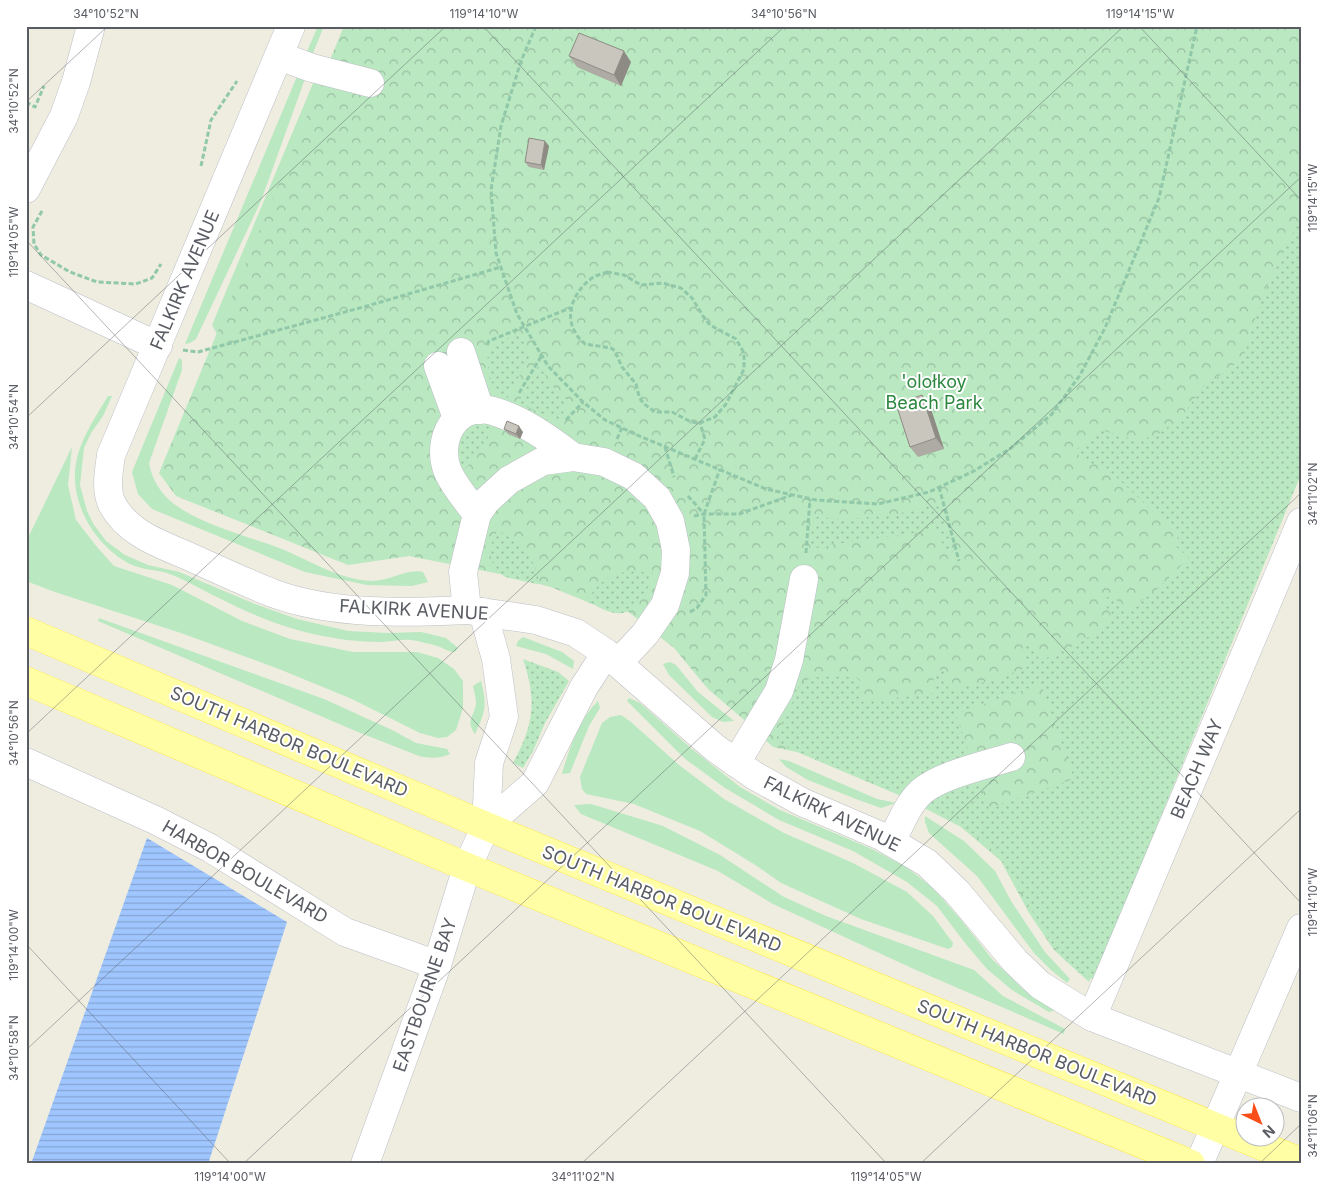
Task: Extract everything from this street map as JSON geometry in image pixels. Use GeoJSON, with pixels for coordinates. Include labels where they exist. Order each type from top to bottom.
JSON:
{"type":"FeatureCollection","features":[{"type":"Feature","properties":{"kind":"main road","name":"SOUTH HARBOR BOULEVARD"},"geometry":{"type":"LineString","coordinates":[[26,631],[486,826],[1301,1162]]}},
{"type":"Feature","properties":{"kind":"main road"},"geometry":{"type":"LineString","coordinates":[[26,681],[467,867],[1191,1164]]}},
{"type":"Feature","properties":{"kind":"street"},"geometry":{"type":"LineString","coordinates":[[33,182],[64,116],[76,82],[91,26]]}},
{"type":"Feature","properties":{"kind":"street","name":"FALKIRK AVENUE"},"geometry":{"type":"LineString","coordinates":[[291,26],[111,455],[107,481],[112,503],[126,524],[148,538],[276,594],[315,604],[360,610],[475,611],[536,620],[576,633],[612,658],[715,748],[755,776],[802,802],[891,842],[927,863],[957,892],[1015,961],[1040,985],[1092,1016],[1301,1098]]}},
{"type":"Feature","properties":{"kind":"street"},"geometry":{"type":"LineString","coordinates":[[279,56],[312,68],[370,83]]}},
{"type":"Feature","properties":{"kind":"street"},"geometry":{"type":"LineString","coordinates":[[26,284],[158,346]]}},
{"type":"Feature","properties":{"kind":"street"},"geometry":{"type":"LineString","coordinates":[[468,414],[473,350]]}},
{"type":"Feature","properties":{"kind":"street"},"geometry":{"type":"LineString","coordinates":[[438,366],[468,414]]}},
{"type":"Feature","properties":{"kind":"street"},"geometry":{"type":"LineString","coordinates":[[492,410],[521,422],[573,457],[543,461],[509,480],[486,501],[477,514],[458,489],[448,471],[443,449],[447,432],[468,414],[492,410]]}},
{"type":"Feature","properties":{"kind":"street","name":"EASTBOURNE BAY"},"geometry":{"type":"LineString","coordinates":[[486,826],[535,783],[584,687],[612,658],[645,634],[665,605],[675,573],[676,550],[670,521],[657,498],[633,476],[604,462],[573,457]]}},
{"type":"Feature","properties":{"kind":"street","name":"EASTBOURNE BAY"},"geometry":{"type":"LineString","coordinates":[[365,1164],[437,965],[467,867],[486,826],[489,763],[504,717],[496,659],[475,611],[462,572],[477,514]]}},
{"type":"Feature","properties":{"kind":"street","name":"BEACH WAY"},"geometry":{"type":"LineString","coordinates":[[1092,1016],[1301,522]]}},
{"type":"Feature","properties":{"kind":"street"},"geometry":{"type":"LineString","coordinates":[[736,763],[779,691],[788,660],[804,579]]}},
{"type":"Feature","properties":{"kind":"street"},"geometry":{"type":"LineString","coordinates":[[891,842],[909,807],[922,792],[942,779],[1011,757]]}},
{"type":"Feature","properties":{"kind":"street","name":"HARBOR BOULEVARD"},"geometry":{"type":"LineString","coordinates":[[26,762],[155,820],[210,848],[345,932],[437,965]]}},
{"type":"Feature","properties":{"kind":"street"},"geometry":{"type":"LineString","coordinates":[[1199,1164],[1301,928]]}},
{"type":"Feature","properties":{"kind":"path"},"geometry":{"type":"LineString","coordinates":[[536,26],[521,61],[501,126],[491,190],[496,253],[517,314],[548,366],[583,402],[605,420],[694,459],[766,489],[810,499],[878,504],[929,492],[974,471],[1011,448],[1052,414],[1080,375],[1105,328],[1159,198],[1197,26]]}},
{"type":"Feature","properties":{"kind":"path"},"geometry":{"type":"LineString","coordinates":[[201,167],[212,120],[239,80]]}},
{"type":"Feature","properties":{"kind":"path"},"geometry":{"type":"LineString","coordinates":[[26,102],[35,107],[44,86]]}},
{"type":"Feature","properties":{"kind":"path"},"geometry":{"type":"LineString","coordinates":[[33,182],[34,244],[41,254],[70,272],[97,282],[136,284],[152,278],[161,263]]}},
{"type":"Feature","properties":{"kind":"path"},"geometry":{"type":"LineString","coordinates":[[198,352],[501,267]]}},
{"type":"Feature","properties":{"kind":"path"},"geometry":{"type":"LineString","coordinates":[[607,272],[624,275],[641,286],[663,283],[681,288],[692,298],[710,325],[736,339],[744,353],[744,369],[726,404],[715,417],[700,423],[691,422],[672,412],[655,412],[643,403],[638,396],[636,384],[622,367],[615,351],[611,348],[585,344],[575,332],[570,319],[570,308],[579,291],[592,278],[607,272]]}},
{"type":"Feature","properties":{"kind":"path"},"geometry":{"type":"LineString","coordinates":[[473,350],[524,325],[570,308]]}},
{"type":"Feature","properties":{"kind":"path"},"geometry":{"type":"LineString","coordinates":[[508,417],[511,406],[542,355]]}},
{"type":"Feature","properties":{"kind":"path"},"geometry":{"type":"LineString","coordinates":[[694,459],[704,439],[700,423]]}},
{"type":"Feature","properties":{"kind":"path"},"geometry":{"type":"LineString","coordinates":[[704,514],[720,469]]}},
{"type":"Feature","properties":{"kind":"path"},"geometry":{"type":"LineString","coordinates":[[939,487],[959,561]]}},
{"type":"Feature","properties":{"kind":"path"},"geometry":{"type":"LineString","coordinates":[[670,521],[704,514],[739,514],[792,494]]}},
{"type":"Feature","properties":{"kind":"path"},"geometry":{"type":"LineString","coordinates":[[804,579],[810,499]]}},
{"type":"Feature","properties":{"kind":"green space"},"geometry":{"type":"Polygon","coordinates":[[[318,26],[324,26],[311,58],[305,56],[318,26]]]}},
{"type":"Feature","properties":{"kind":"green space","name":"'olołkoy Beach Park"},"geometry":{"type":"Polygon","coordinates":[[[344,26],[1301,26],[1301,474],[1089,982],[1054,950],[1029,913],[1001,861],[961,827],[901,796],[797,752],[773,747],[708,689],[674,648],[626,610],[614,613],[551,587],[500,574],[409,556],[348,565],[176,496],[159,473],[344,26]]]}},
{"type":"Feature","properties":{"kind":"green space"},"geometry":{"type":"Polygon","coordinates":[[[298,74],[306,76],[261,201],[196,339],[185,344],[298,74]]]}},
{"type":"Feature","properties":{"kind":"green space"},"geometry":{"type":"Polygon","coordinates":[[[314,81],[345,85],[218,336],[212,325],[314,81]]]}},
{"type":"Feature","properties":{"kind":"green space"},"geometry":{"type":"Polygon","coordinates":[[[1301,218],[1301,474],[1094,980],[1076,969],[1061,955],[1049,939],[1006,867],[993,851],[971,832],[927,805],[951,789],[966,785],[980,785],[989,808],[1074,779],[1041,684],[956,714],[970,756],[938,766],[908,783],[902,794],[776,744],[778,734],[799,686],[810,679],[825,676],[856,677],[861,682],[862,702],[935,693],[933,674],[938,669],[944,671],[949,691],[1000,678],[1029,666],[1022,648],[1027,644],[1032,644],[1040,661],[1078,644],[1114,620],[1104,603],[1107,597],[1114,596],[1125,612],[1154,592],[1189,558],[1173,544],[1179,536],[1099,461],[1092,465],[1074,451],[1101,430],[1135,440],[1156,436],[1182,416],[1203,387],[1232,367],[1245,352],[1260,303],[1301,218]]]}},
{"type":"Feature","properties":{"kind":"green space"},"geometry":{"type":"Polygon","coordinates":[[[519,333],[531,357],[508,398],[499,393],[492,383],[488,371],[489,352],[493,346],[519,333]]]}},
{"type":"Feature","properties":{"kind":"green space"},"geometry":{"type":"Polygon","coordinates":[[[179,358],[182,360],[182,370],[149,463],[155,481],[169,500],[185,511],[211,524],[279,548],[324,569],[347,577],[372,581],[417,571],[423,572],[428,582],[412,586],[367,585],[305,572],[152,509],[138,494],[132,472],[179,358]]]}},
{"type":"Feature","properties":{"kind":"green space"},"geometry":{"type":"Polygon","coordinates":[[[539,365],[553,387],[569,402],[559,421],[518,403],[539,365]]]}},
{"type":"Feature","properties":{"kind":"green space"},"geometry":{"type":"Polygon","coordinates":[[[108,396],[112,396],[103,416],[91,433],[84,448],[80,485],[87,511],[94,525],[106,541],[125,555],[148,565],[179,572],[255,604],[297,619],[348,631],[421,632],[446,638],[458,648],[453,652],[411,640],[356,641],[301,631],[278,624],[232,605],[170,574],[134,566],[117,556],[100,540],[87,522],[78,497],[75,481],[76,466],[84,438],[108,396]]]}},
{"type":"Feature","properties":{"kind":"green space"},"geometry":{"type":"Polygon","coordinates":[[[498,420],[480,452],[461,474],[456,462],[458,433],[465,425],[498,420]]]}},
{"type":"Feature","properties":{"kind":"green space"},"geometry":{"type":"Polygon","coordinates":[[[72,447],[68,485],[76,520],[114,566],[172,585],[242,621],[290,639],[353,652],[417,652],[438,658],[454,669],[463,681],[463,708],[456,730],[447,737],[438,738],[420,733],[352,699],[279,669],[181,633],[26,581],[26,542],[72,447]]]}},
{"type":"Feature","properties":{"kind":"green space"},"geometry":{"type":"Polygon","coordinates":[[[939,504],[953,552],[950,553],[945,550],[937,530],[829,545],[828,549],[811,547],[809,541],[815,517],[846,519],[893,515],[939,504]]]}},
{"type":"Feature","properties":{"kind":"green space"},"geometry":{"type":"Polygon","coordinates":[[[497,531],[514,539],[525,549],[533,562],[539,580],[537,584],[505,577],[494,567],[489,550],[497,531]]]}},
{"type":"Feature","properties":{"kind":"green space"},"geometry":{"type":"Polygon","coordinates":[[[629,571],[653,573],[645,593],[636,606],[623,613],[616,613],[600,608],[587,600],[604,581],[629,571]]]}},
{"type":"Feature","properties":{"kind":"green space"},"geometry":{"type":"Polygon","coordinates":[[[99,618],[324,699],[416,743],[447,749],[450,754],[434,758],[419,756],[358,732],[98,621],[99,618]]]}},
{"type":"Feature","properties":{"kind":"green space"},"geometry":{"type":"Polygon","coordinates":[[[523,637],[562,652],[574,661],[573,669],[546,654],[516,646],[523,637]]]}},
{"type":"Feature","properties":{"kind":"green space"},"geometry":{"type":"Polygon","coordinates":[[[523,659],[558,672],[569,681],[545,723],[533,751],[523,768],[513,763],[525,736],[531,712],[532,700],[523,659]]]}},
{"type":"Feature","properties":{"kind":"green space"},"geometry":{"type":"Polygon","coordinates":[[[670,662],[676,665],[698,692],[734,721],[723,722],[712,717],[669,675],[663,664],[670,662]]]}},
{"type":"Feature","properties":{"kind":"green space"},"geometry":{"type":"Polygon","coordinates":[[[481,681],[485,702],[475,734],[471,725],[471,718],[476,703],[473,686],[481,681]]]}},
{"type":"Feature","properties":{"kind":"green space"},"geometry":{"type":"Polygon","coordinates":[[[629,698],[640,703],[692,749],[740,787],[780,810],[872,849],[906,867],[933,888],[992,959],[1024,990],[1056,1010],[1049,1012],[1012,990],[987,969],[937,906],[907,882],[853,851],[779,820],[725,788],[684,758],[627,701],[629,698]]]}},
{"type":"Feature","properties":{"kind":"green space"},"geometry":{"type":"Polygon","coordinates":[[[598,701],[600,708],[589,726],[570,773],[562,774],[571,745],[580,725],[598,701]]]}},
{"type":"Feature","properties":{"kind":"green space"},"geometry":{"type":"Polygon","coordinates":[[[621,715],[679,765],[724,799],[784,833],[853,863],[907,892],[933,916],[953,943],[952,947],[948,949],[861,919],[781,883],[700,831],[634,804],[586,794],[582,789],[580,777],[602,723],[610,717],[621,715]]]}},
{"type":"Feature","properties":{"kind":"green space"},"geometry":{"type":"Polygon","coordinates":[[[779,759],[789,761],[877,799],[896,803],[881,808],[856,799],[808,780],[786,767],[779,759]]]}},
{"type":"Feature","properties":{"kind":"green space"},"geometry":{"type":"Polygon","coordinates":[[[591,804],[663,826],[720,855],[784,897],[826,916],[974,970],[1003,996],[1065,1029],[1064,1034],[916,970],[773,904],[718,871],[581,814],[574,805],[591,804]]]}},
{"type":"Feature","properties":{"kind":"green space"},"geometry":{"type":"Polygon","coordinates":[[[925,816],[964,841],[995,871],[1011,901],[1045,952],[1070,979],[1067,983],[1034,953],[977,876],[929,833],[925,816]]]}},
{"type":"Feature","properties":{"kind":"water"},"geometry":{"type":"Polygon","coordinates":[[[147,838],[287,922],[208,1164],[31,1164],[147,838]]]}},
{"type":"Feature","properties":{"kind":"building"},"geometry":{"type":"Polygon","coordinates":[[[579,33],[624,51],[614,75],[569,56],[579,33]]]}},
{"type":"Feature","properties":{"kind":"building"},"geometry":{"type":"Polygon","coordinates":[[[529,138],[545,141],[541,165],[525,162],[529,138]]]}},
{"type":"Feature","properties":{"kind":"building"},"geometry":{"type":"Polygon","coordinates":[[[922,395],[936,438],[910,447],[896,404],[922,395]]]}},
{"type":"Feature","properties":{"kind":"building"},"geometry":{"type":"Polygon","coordinates":[[[507,421],[519,426],[516,434],[504,429],[507,421]]]}}]}
